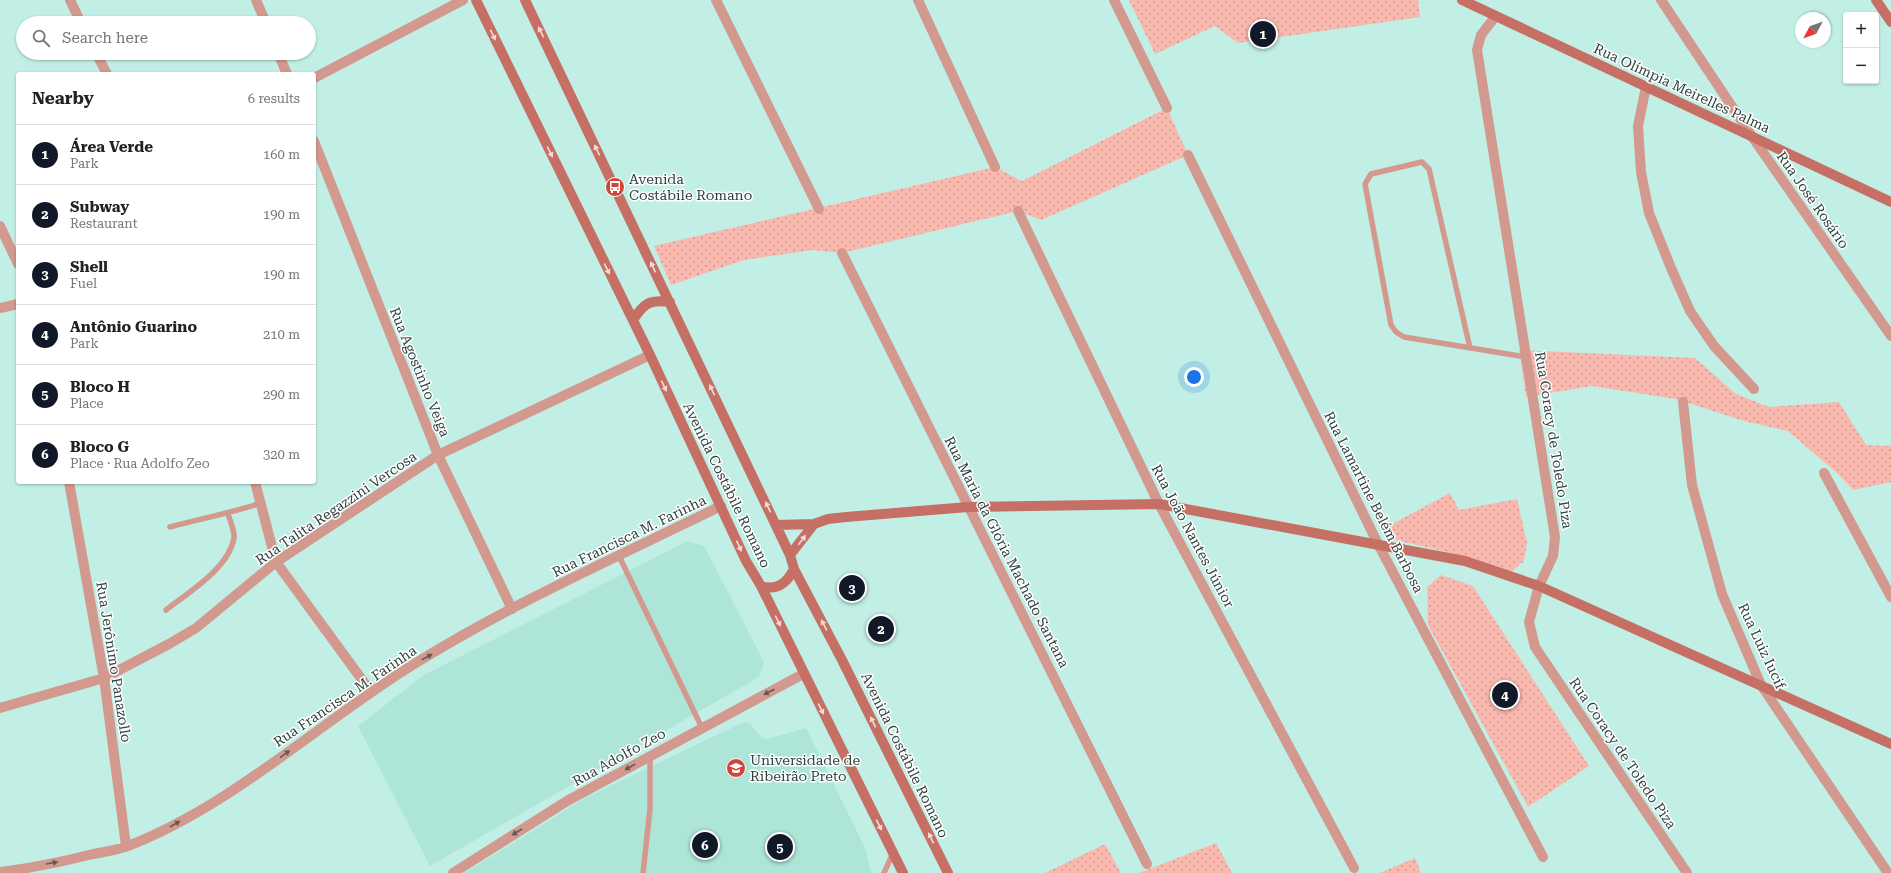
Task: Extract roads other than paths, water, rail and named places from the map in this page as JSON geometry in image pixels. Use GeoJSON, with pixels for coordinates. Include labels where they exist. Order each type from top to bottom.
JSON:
{"type":"FeatureCollection","features":[{"type":"Feature","properties":{"kind":"main road","name":"Avenida Costábile Romano"},"geometry":{"type":"LineString","coordinates":[[476,0],[650,355],[746,561],[761,586],[803,674],[903,873]]}},
{"type":"Feature","properties":{"kind":"main road","name":"Avenida Costábile Romano"},"geometry":{"type":"LineString","coordinates":[[525,0],[776,525],[790,555],[794,570],[842,660],[948,873]]}},
{"type":"Feature","properties":{"kind":"main road","name":"Rua Olímpia Meirelles Palma"},"geometry":{"type":"LineString","coordinates":[[1462,0],[1495,17],[1751,135],[1891,202]]}},
{"type":"Feature","properties":{"kind":"main road"},"geometry":{"type":"LineString","coordinates":[[1876,0],[1891,22]]}},
{"type":"Feature","properties":{"kind":"main road"},"geometry":{"type":"LineString","coordinates":[[633,320],[642,308],[651,302],[658,300],[670,302]]}},
{"type":"Feature","properties":{"kind":"main road"},"geometry":{"type":"LineString","coordinates":[[776,525],[814,524],[846,517],[968,506],[1159,504],[1465,561],[1539,586],[1891,744]]}},
{"type":"Feature","properties":{"kind":"main road"},"geometry":{"type":"LineString","coordinates":[[790,555],[814,524]]}},
{"type":"Feature","properties":{"kind":"main road"},"geometry":{"type":"LineString","coordinates":[[761,586],[773,588],[783,584],[790,578],[794,570]]}},
{"type":"Feature","properties":{"kind":"street"},"geometry":{"type":"LineString","coordinates":[[70,0],[78,16]]}},
{"type":"Feature","properties":{"kind":"street"},"geometry":{"type":"LineString","coordinates":[[256,0],[263,16]]}},
{"type":"Feature","properties":{"kind":"street"},"geometry":{"type":"LineString","coordinates":[[316,77],[463,0]]}},
{"type":"Feature","properties":{"kind":"street"},"geometry":{"type":"LineString","coordinates":[[716,0],[819,209]]}},
{"type":"Feature","properties":{"kind":"street"},"geometry":{"type":"LineString","coordinates":[[918,0],[995,167]]}},
{"type":"Feature","properties":{"kind":"street"},"geometry":{"type":"LineString","coordinates":[[1114,0],[1167,108]]}},
{"type":"Feature","properties":{"kind":"street","name":"Rua José Rosário"},"geometry":{"type":"LineString","coordinates":[[1661,0],[1751,135],[1891,336]]}},
{"type":"Feature","properties":{"kind":"street","name":"Rua Coracy de Toledo Piza"},"geometry":{"type":"LineString","coordinates":[[1495,17],[1481,35],[1477,50],[1555,537],[1553,556],[1539,586],[1529,622],[1535,648],[1687,873]]}},
{"type":"Feature","properties":{"kind":"street"},"geometry":{"type":"LineString","coordinates":[[100,60],[106,72]]}},
{"type":"Feature","properties":{"kind":"street"},"geometry":{"type":"LineString","coordinates":[[281,60],[286,72]]}},
{"type":"Feature","properties":{"kind":"street"},"geometry":{"type":"LineString","coordinates":[[1646,87],[1638,126],[1641,172],[1650,213],[1671,268],[1690,311],[1714,346],[1754,389]]}},
{"type":"Feature","properties":{"kind":"street","name":"Rua Agostinho Veiga"},"geometry":{"type":"LineString","coordinates":[[316,146],[438,455],[512,609]]}},
{"type":"Feature","properties":{"kind":"street","name":"Rua Lamartine Belém Barbosa"},"geometry":{"type":"LineString","coordinates":[[1188,155],[1378,544],[1543,857]]}},
{"type":"Feature","properties":{"kind":"street","name":"Rua João Nantes Júnior"},"geometry":{"type":"LineString","coordinates":[[1018,211],[1159,504],[1354,868]]}},
{"type":"Feature","properties":{"kind":"street"},"geometry":{"type":"LineString","coordinates":[[0,226],[16,260]]}},
{"type":"Feature","properties":{"kind":"street","name":"Rua Maria da Glória Machado Santana"},"geometry":{"type":"LineString","coordinates":[[842,253],[1147,864]]}},
{"type":"Feature","properties":{"kind":"street"},"geometry":{"type":"LineString","coordinates":[[0,308],[16,304]]}},
{"type":"Feature","properties":{"kind":"street","name":"Rua Talita Regazzini Vercosa"},"geometry":{"type":"LineString","coordinates":[[0,708],[104,678],[196,628],[276,562],[438,455],[650,355]]}},
{"type":"Feature","properties":{"kind":"street","name":"Rua Luiz Iucif"},"geometry":{"type":"LineString","coordinates":[[1684,402],[1692,485],[1722,594],[1761,685],[1888,873]]}},
{"type":"Feature","properties":{"kind":"street"},"geometry":{"type":"LineString","coordinates":[[1824,473],[1891,598]]}},
{"type":"Feature","properties":{"kind":"street","name":"Rua Jerônimo Panazollo"},"geometry":{"type":"LineString","coordinates":[[69,484],[104,678],[126,846]]}},
{"type":"Feature","properties":{"kind":"street"},"geometry":{"type":"LineString","coordinates":[[256,484],[276,562],[371,692]]}},
{"type":"Feature","properties":{"kind":"street","name":"Rua Francisca M. Farinha"},"geometry":{"type":"LineString","coordinates":[[0,872],[70,860],[126,846],[165,830],[208,805],[261,770],[371,692],[413,665],[512,609],[720,506]]}},
{"type":"Feature","properties":{"kind":"street","name":"Rua Adolfo Zeo"},"geometry":{"type":"LineString","coordinates":[[453,873],[567,801],[803,674]]}},
{"type":"Feature","properties":{"kind":"lane"},"geometry":{"type":"LineString","coordinates":[[1470,348],[1429,169],[1422,162],[1371,174],[1365,184],[1391,325],[1396,332],[1404,336],[1470,348],[1526,357]]}},
{"type":"Feature","properties":{"kind":"lane"},"geometry":{"type":"LineString","coordinates":[[170,527],[202,518],[228,514],[261,503]]}},
{"type":"Feature","properties":{"kind":"lane"},"geometry":{"type":"LineString","coordinates":[[166,610],[216,570],[228,556],[234,536],[228,514]]}},
{"type":"Feature","properties":{"kind":"lane"},"geometry":{"type":"LineString","coordinates":[[619,556],[702,728]]}},
{"type":"Feature","properties":{"kind":"lane"},"geometry":{"type":"LineString","coordinates":[[643,873],[650,809],[650,756]]}},
{"type":"Feature","properties":{"kind":"lane"},"geometry":{"type":"LineString","coordinates":[[884,873],[893,853]]}},
{"type":"Feature","properties":{"kind":"place","name":"Área Verde"},"geometry":{"type":"Point","coordinates":[1263,34]}},
{"type":"Feature","properties":{"kind":"place","name":"Avenida Costábile Romano"},"geometry":{"type":"Point","coordinates":[615,187]}},
{"type":"Feature","properties":{"kind":"place","name":"Shell"},"geometry":{"type":"Point","coordinates":[852,588]}},
{"type":"Feature","properties":{"kind":"place","name":"Subway"},"geometry":{"type":"Point","coordinates":[881,629]}},
{"type":"Feature","properties":{"kind":"place","name":"Antônio Guarino"},"geometry":{"type":"Point","coordinates":[1505,695]}},
{"type":"Feature","properties":{"kind":"place","name":"Universidade de Ribeirão Preto"},"geometry":{"type":"Point","coordinates":[736,768]}},
{"type":"Feature","properties":{"kind":"place","name":"Bloco G"},"geometry":{"type":"Point","coordinates":[705,845]}},
{"type":"Feature","properties":{"kind":"place","name":"Bloco H"},"geometry":{"type":"Point","coordinates":[780,847]}}]}
